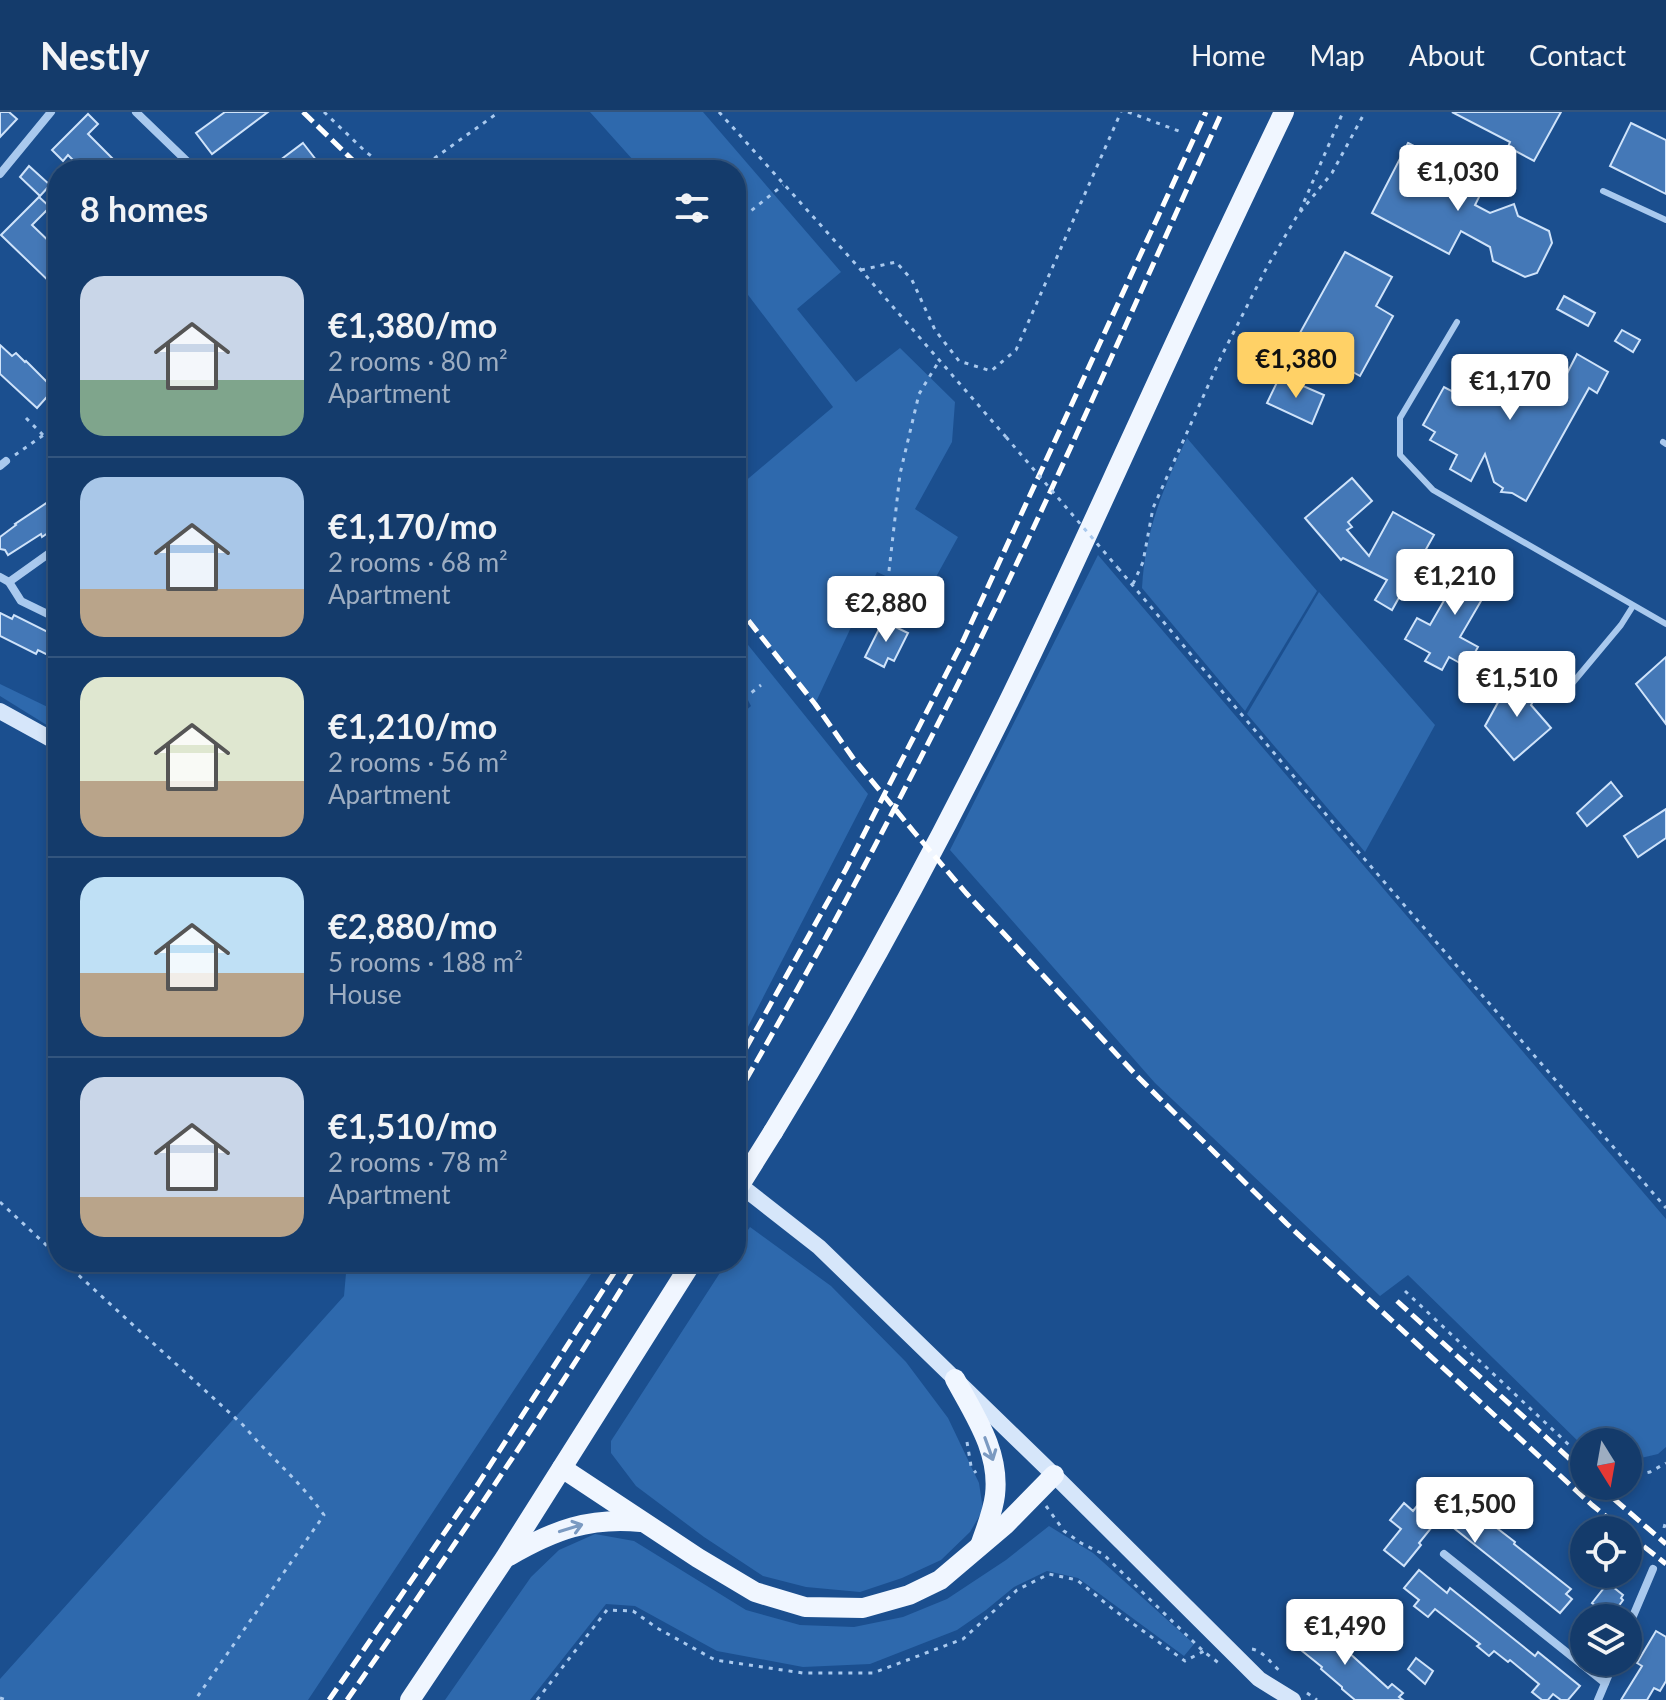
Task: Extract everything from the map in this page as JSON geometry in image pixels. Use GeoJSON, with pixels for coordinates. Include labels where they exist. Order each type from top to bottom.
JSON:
{"type":"FeatureCollection","features":[{"type":"Feature","properties":{"kind":"main road"},"geometry":{"type":"LineString","coordinates":[[746,1175],[828,1041],[1000,719],[1284,112]]}},
{"type":"Feature","properties":{"kind":"main road"},"geometry":{"type":"LineString","coordinates":[[410,1700],[505,1558],[686,1272]]}},
{"type":"Feature","properties":{"kind":"main road"},"geometry":{"type":"LineString","coordinates":[[955,1379],[993,1454],[996,1472],[995,1497],[979,1547]]}},
{"type":"Feature","properties":{"kind":"main road"},"geometry":{"type":"LineString","coordinates":[[562,1468],[641,1522],[755,1592],[805,1607],[863,1608],[909,1595],[940,1580],[1054,1475]]}},
{"type":"Feature","properties":{"kind":"main road"},"geometry":{"type":"LineString","coordinates":[[505,1558],[535,1541],[592,1522],[641,1522]]}},
{"type":"Feature","properties":{"kind":"street"},"geometry":{"type":"LineString","coordinates":[[0,174],[51,112]]}},
{"type":"Feature","properties":{"kind":"street"},"geometry":{"type":"LineString","coordinates":[[136,112],[186,160]]}},
{"type":"Feature","properties":{"kind":"street"},"geometry":{"type":"LineString","coordinates":[[9,582],[48,554]]}},
{"type":"Feature","properties":{"kind":"street"},"geometry":{"type":"LineString","coordinates":[[0,577],[9,582],[21,601],[48,614]]}},
{"type":"Feature","properties":{"kind":"street"},"geometry":{"type":"LineString","coordinates":[[0,711],[48,737]]}},
{"type":"Feature","properties":{"kind":"street"},"geometry":{"type":"LineString","coordinates":[[746,1190],[819,1247],[1259,1679],[1293,1700]]}},
{"type":"Feature","properties":{"kind":"street"},"geometry":{"type":"LineString","coordinates":[[1444,1554],[1605,1683]]}},
{"type":"Feature","properties":{"kind":"street"},"geometry":{"type":"LineString","coordinates":[[1638,1604],[1653,1569]]}},
{"type":"Feature","properties":{"kind":"street"},"geometry":{"type":"LineString","coordinates":[[1598,1700],[1608,1676]]}},
{"type":"Feature","properties":{"kind":"lane"},"geometry":{"type":"LineString","coordinates":[[1603,191],[1666,220]]}},
{"type":"Feature","properties":{"kind":"lane"},"geometry":{"type":"LineString","coordinates":[[1457,322],[1400,418],[1400,455],[1433,490],[1666,624]]}},
{"type":"Feature","properties":{"kind":"lane"},"geometry":{"type":"LineString","coordinates":[[1565,692],[1633,606]]}},
{"type":"Feature","properties":{"kind":"path"},"geometry":{"type":"LineString","coordinates":[[324,112],[377,160]]}},
{"type":"Feature","properties":{"kind":"path"},"geometry":{"type":"LineString","coordinates":[[432,160],[499,112]]}},
{"type":"Feature","properties":{"kind":"path"},"geometry":{"type":"LineString","coordinates":[[719,112],[1006,437],[1666,1208]]}},
{"type":"Feature","properties":{"kind":"path"},"geometry":{"type":"LineString","coordinates":[[861,270],[896,262],[912,280],[935,330],[959,361],[991,371],[1016,350],[1121,112]]}},
{"type":"Feature","properties":{"kind":"path"},"geometry":{"type":"LineString","coordinates":[[1128,112],[1184,133]]}},
{"type":"Feature","properties":{"kind":"path"},"geometry":{"type":"LineString","coordinates":[[1133,584],[1143,562],[1153,508],[1164,481],[1247,304],[1297,216],[1343,112]]}},
{"type":"Feature","properties":{"kind":"path"},"geometry":{"type":"LineString","coordinates":[[1297,216],[1332,173],[1365,112]]}},
{"type":"Feature","properties":{"kind":"path"},"geometry":{"type":"LineString","coordinates":[[746,215],[784,184]]}},
{"type":"Feature","properties":{"kind":"path"},"geometry":{"type":"LineString","coordinates":[[889,571],[900,474],[919,394],[939,361]]}},
{"type":"Feature","properties":{"kind":"path"},"geometry":{"type":"LineString","coordinates":[[26,418],[43,435]]}},
{"type":"Feature","properties":{"kind":"path"},"geometry":{"type":"LineString","coordinates":[[3,464],[48,432]]}},
{"type":"Feature","properties":{"kind":"path"},"geometry":{"type":"LineString","coordinates":[[746,697],[761,685]]}},
{"type":"Feature","properties":{"kind":"path"},"geometry":{"type":"LineString","coordinates":[[0,1202],[48,1247]]}},
{"type":"Feature","properties":{"kind":"path"},"geometry":{"type":"LineString","coordinates":[[75,1272],[243,1425],[310,1494],[324,1515],[195,1700]]}},
{"type":"Feature","properties":{"kind":"path"},"geometry":{"type":"LineString","coordinates":[[1405,1291],[1570,1446]]}},
{"type":"Feature","properties":{"kind":"path"},"geometry":{"type":"LineString","coordinates":[[967,1439],[971,1466],[976,1473],[996,1472]]}},
{"type":"Feature","properties":{"kind":"path"},"geometry":{"type":"LineString","coordinates":[[1642,1474],[1666,1463]]}},
{"type":"Feature","properties":{"kind":"path"},"geometry":{"type":"LineString","coordinates":[[1035,1494],[1064,1531],[1103,1554],[1203,1651],[1228,1671]]}},
{"type":"Feature","properties":{"kind":"path"},"geometry":{"type":"LineString","coordinates":[[1664,1528],[1666,1520]]}},
{"type":"Feature","properties":{"kind":"path"},"geometry":{"type":"LineString","coordinates":[[537,1700],[607,1610],[633,1611],[715,1660],[803,1673],[873,1673],[963,1639],[1017,1590],[1049,1574],[1077,1580],[1185,1661],[1223,1641]]}},
{"type":"Feature","properties":{"kind":"path"},"geometry":{"type":"LineString","coordinates":[[0,1698],[6,1700]]}},
{"type":"Feature","properties":{"kind":"shaded area"},"geometry":{"type":"Polygon","coordinates":[[[590,112],[703,112],[744,160],[633,160],[590,112]]]}},
{"type":"Feature","properties":{"kind":"shaded area"},"geometry":{"type":"Polygon","coordinates":[[[746,162],[841,272],[797,309],[856,382],[900,348],[955,402],[952,442],[915,509],[958,537],[926,595],[877,572],[815,704],[746,618],[746,481],[833,407],[746,292],[746,162]]]}},
{"type":"Feature","properties":{"kind":"shaded area"},"geometry":{"type":"Polygon","coordinates":[[[1187,438],[1317,591],[1245,711],[1142,588],[1147,548],[1157,510],[1187,438]]]}},
{"type":"Feature","properties":{"kind":"shaded area"},"geometry":{"type":"Polygon","coordinates":[[[1098,555],[1666,1219],[1666,1447],[1658,1454],[1642,1458],[1642,1428],[1570,1428],[1570,1433],[1408,1275],[1380,1296],[1155,1083],[950,850],[1098,555]]]}},
{"type":"Feature","properties":{"kind":"shaded area"},"geometry":{"type":"Polygon","coordinates":[[[1319,592],[1435,725],[1365,852],[1247,714],[1319,592]]]}},
{"type":"Feature","properties":{"kind":"shaded area"},"geometry":{"type":"Polygon","coordinates":[[[746,642],[868,794],[746,1031],[746,710],[751,706],[746,696],[746,642]]]}},
{"type":"Feature","properties":{"kind":"shaded area"},"geometry":{"type":"Polygon","coordinates":[[[0,684],[48,707],[48,726],[0,696],[0,684]]]}},
{"type":"Feature","properties":{"kind":"shaded area"},"geometry":{"type":"Polygon","coordinates":[[[750,1227],[831,1286],[906,1362],[948,1418],[979,1483],[983,1510],[970,1532],[941,1560],[902,1578],[860,1592],[806,1587],[763,1576],[636,1486],[611,1453],[611,1441],[721,1272],[746,1272],[746,1233],[750,1227]]]}},
{"type":"Feature","properties":{"kind":"shaded area"},"geometry":{"type":"Polygon","coordinates":[[[346,1272],[592,1272],[308,1700],[0,1700],[0,1679],[344,1296],[346,1272]]]}},
{"type":"Feature","properties":{"kind":"shaded area"},"geometry":{"type":"Polygon","coordinates":[[[1049,1526],[1093,1553],[1194,1644],[1184,1656],[1078,1578],[1047,1571],[1014,1587],[957,1630],[870,1664],[803,1667],[717,1651],[635,1606],[606,1604],[530,1700],[445,1700],[531,1577],[559,1550],[595,1534],[634,1541],[746,1610],[800,1625],[854,1627],[903,1617],[947,1599],[1006,1560],[1049,1526]]]}},
{"type":"Feature","properties":{"kind":"building"},"geometry":{"type":"Polygon","coordinates":[[[0,112],[9,112],[17,119],[0,137],[0,112]]]}},
{"type":"Feature","properties":{"kind":"building"},"geometry":{"type":"Polygon","coordinates":[[[225,112],[268,112],[212,154],[196,133],[225,112]]]}},
{"type":"Feature","properties":{"kind":"building"},"geometry":{"type":"Polygon","coordinates":[[[1452,112],[1561,112],[1534,161],[1508,147],[1510,142],[1452,112]]]}},
{"type":"Feature","properties":{"kind":"building"},"geometry":{"type":"Polygon","coordinates":[[[88,114],[98,124],[88,134],[114,160],[73,160],[68,155],[62,160],[52,150],[88,114]]]}},
{"type":"Feature","properties":{"kind":"building"},"geometry":{"type":"Polygon","coordinates":[[[1631,123],[1666,140],[1666,194],[1610,166],[1631,123]]]}},
{"type":"Feature","properties":{"kind":"building"},"geometry":{"type":"Polygon","coordinates":[[[303,143],[316,160],[280,160],[303,143]]]}},
{"type":"Feature","properties":{"kind":"building"},"geometry":{"type":"Polygon","coordinates":[[[1408,143],[1486,183],[1475,205],[1490,213],[1514,204],[1518,216],[1549,231],[1552,243],[1537,273],[1525,277],[1493,261],[1490,247],[1461,231],[1449,254],[1372,213],[1408,143]]]}},
{"type":"Feature","properties":{"kind":"building"},"geometry":{"type":"Polygon","coordinates":[[[29,166],[48,183],[48,187],[40,196],[20,177],[29,166]]]}},
{"type":"Feature","properties":{"kind":"building"},"geometry":{"type":"Polygon","coordinates":[[[39,197],[48,205],[32,225],[48,240],[48,280],[1,235],[39,197]]]}},
{"type":"Feature","properties":{"kind":"building"},"geometry":{"type":"Polygon","coordinates":[[[1345,252],[1392,277],[1376,306],[1393,316],[1360,376],[1296,340],[1345,252]]]}},
{"type":"Feature","properties":{"kind":"building"},"geometry":{"type":"Polygon","coordinates":[[[1564,296],[1595,313],[1588,326],[1557,309],[1564,296]]]}},
{"type":"Feature","properties":{"kind":"building"},"geometry":{"type":"Polygon","coordinates":[[[1622,330],[1640,340],[1633,352],[1615,341],[1622,330]]]}},
{"type":"Feature","properties":{"kind":"building"},"geometry":{"type":"Polygon","coordinates":[[[0,345],[12,356],[16,353],[48,383],[48,396],[37,408],[0,374],[0,345]]]}},
{"type":"Feature","properties":{"kind":"building"},"geometry":{"type":"Polygon","coordinates":[[[1577,354],[1608,372],[1597,393],[1589,388],[1526,501],[1512,493],[1501,492],[1503,488],[1494,482],[1485,454],[1471,481],[1450,469],[1457,455],[1430,440],[1435,432],[1423,425],[1444,387],[1463,397],[1478,370],[1483,369],[1496,376],[1506,359],[1559,389],[1577,354]]]}},
{"type":"Feature","properties":{"kind":"building"},"geometry":{"type":"Polygon","coordinates":[[[1280,376],[1324,395],[1312,424],[1267,403],[1280,376]]]}},
{"type":"Feature","properties":{"kind":"building"},"geometry":{"type":"Polygon","coordinates":[[[1352,478],[1372,501],[1348,522],[1352,527],[1347,530],[1369,556],[1393,512],[1434,535],[1392,610],[1375,600],[1387,580],[1343,558],[1341,560],[1305,518],[1352,478]]]}},
{"type":"Feature","properties":{"kind":"building"},"geometry":{"type":"Polygon","coordinates":[[[48,502],[48,533],[42,537],[41,534],[8,555],[0,549],[0,537],[48,502]]]}},
{"type":"Feature","properties":{"kind":"building"},"geometry":{"type":"Polygon","coordinates":[[[1469,557],[1482,559],[1499,570],[1460,637],[1478,647],[1467,667],[1449,657],[1442,670],[1425,661],[1430,653],[1405,639],[1417,618],[1430,625],[1469,557]]]}},
{"type":"Feature","properties":{"kind":"building"},"geometry":{"type":"Polygon","coordinates":[[[0,613],[12,619],[14,615],[48,632],[48,655],[38,650],[36,654],[0,636],[0,613]]]}},
{"type":"Feature","properties":{"kind":"building"},"geometry":{"type":"Polygon","coordinates":[[[883,621],[908,633],[894,661],[888,658],[884,667],[865,657],[883,621]]]}},
{"type":"Feature","properties":{"kind":"building"},"geometry":{"type":"Polygon","coordinates":[[[1666,657],[1666,724],[1636,684],[1666,657]]]}},
{"type":"Feature","properties":{"kind":"building"},"geometry":{"type":"Polygon","coordinates":[[[1512,677],[1538,692],[1531,705],[1551,728],[1514,760],[1485,726],[1512,677]]]}},
{"type":"Feature","properties":{"kind":"building"},"geometry":{"type":"Polygon","coordinates":[[[1611,782],[1622,796],[1587,826],[1577,813],[1611,782]]]}},
{"type":"Feature","properties":{"kind":"building"},"geometry":{"type":"Polygon","coordinates":[[[1666,809],[1666,838],[1638,857],[1624,836],[1666,809]]]}},
{"type":"Feature","properties":{"kind":"building"},"geometry":{"type":"Polygon","coordinates":[[[1434,1489],[1464,1514],[1467,1510],[1476,1517],[1482,1510],[1496,1521],[1493,1525],[1514,1544],[1571,1589],[1566,1594],[1572,1599],[1560,1613],[1440,1517],[1404,1566],[1384,1550],[1401,1529],[1390,1520],[1404,1503],[1413,1511],[1434,1489]]]}},
{"type":"Feature","properties":{"kind":"building"},"geometry":{"type":"Polygon","coordinates":[[[1419,1570],[1447,1593],[1450,1588],[1535,1656],[1538,1652],[1580,1686],[1568,1700],[1561,1700],[1553,1694],[1548,1700],[1542,1700],[1532,1692],[1539,1684],[1510,1660],[1508,1662],[1494,1651],[1489,1656],[1477,1646],[1480,1644],[1435,1609],[1428,1617],[1414,1606],[1419,1600],[1404,1588],[1419,1570]]]}},
{"type":"Feature","properties":{"kind":"building"},"geometry":{"type":"Polygon","coordinates":[[[1604,1588],[1614,1588],[1623,1595],[1620,1604],[1592,1603],[1604,1588]]]}},
{"type":"Feature","properties":{"kind":"building"},"geometry":{"type":"Polygon","coordinates":[[[1315,1622],[1388,1688],[1392,1684],[1403,1693],[1399,1697],[1403,1700],[1355,1700],[1342,1689],[1297,1644],[1315,1622]]]}},
{"type":"Feature","properties":{"kind":"building"},"geometry":{"type":"Polygon","coordinates":[[[1656,1631],[1666,1637],[1666,1681],[1660,1691],[1654,1688],[1647,1700],[1621,1700],[1636,1676],[1642,1676],[1642,1655],[1656,1631]]]}},
{"type":"Feature","properties":{"kind":"building"},"geometry":{"type":"Polygon","coordinates":[[[1416,1658],[1433,1671],[1425,1684],[1408,1669],[1416,1658]]]}},
{"type":"Feature","properties":{"kind":"railway"},"geometry":{"type":"LineString","coordinates":[[303,112],[353,160]]}},
{"type":"Feature","properties":{"kind":"railway"},"geometry":{"type":"LineString","coordinates":[[746,1048],[846,869],[963,641],[1206,112]]}},
{"type":"Feature","properties":{"kind":"railway"},"geometry":{"type":"LineString","coordinates":[[746,1080],[859,875],[975,650],[1070,449],[1222,112]]}},
{"type":"Feature","properties":{"kind":"railway"},"geometry":{"type":"LineString","coordinates":[[746,618],[815,704],[853,758],[966,893],[1137,1076],[1287,1224],[1606,1516]]}},
{"type":"Feature","properties":{"kind":"railway"},"geometry":{"type":"LineString","coordinates":[[329,1700],[478,1484],[615,1272]]}},
{"type":"Feature","properties":{"kind":"railway"},"geometry":{"type":"LineString","coordinates":[[347,1700],[532,1429],[632,1272]]}},
{"type":"Feature","properties":{"kind":"railway"},"geometry":{"type":"LineString","coordinates":[[1397,1301],[1570,1459]]}},
{"type":"Feature","properties":{"kind":"railway"},"geometry":{"type":"LineString","coordinates":[[1615,1500],[1666,1544]]}},
{"type":"Feature","properties":{"kind":"railway"},"geometry":{"type":"LineString","coordinates":[[1642,1545],[1666,1564]]}}]}
